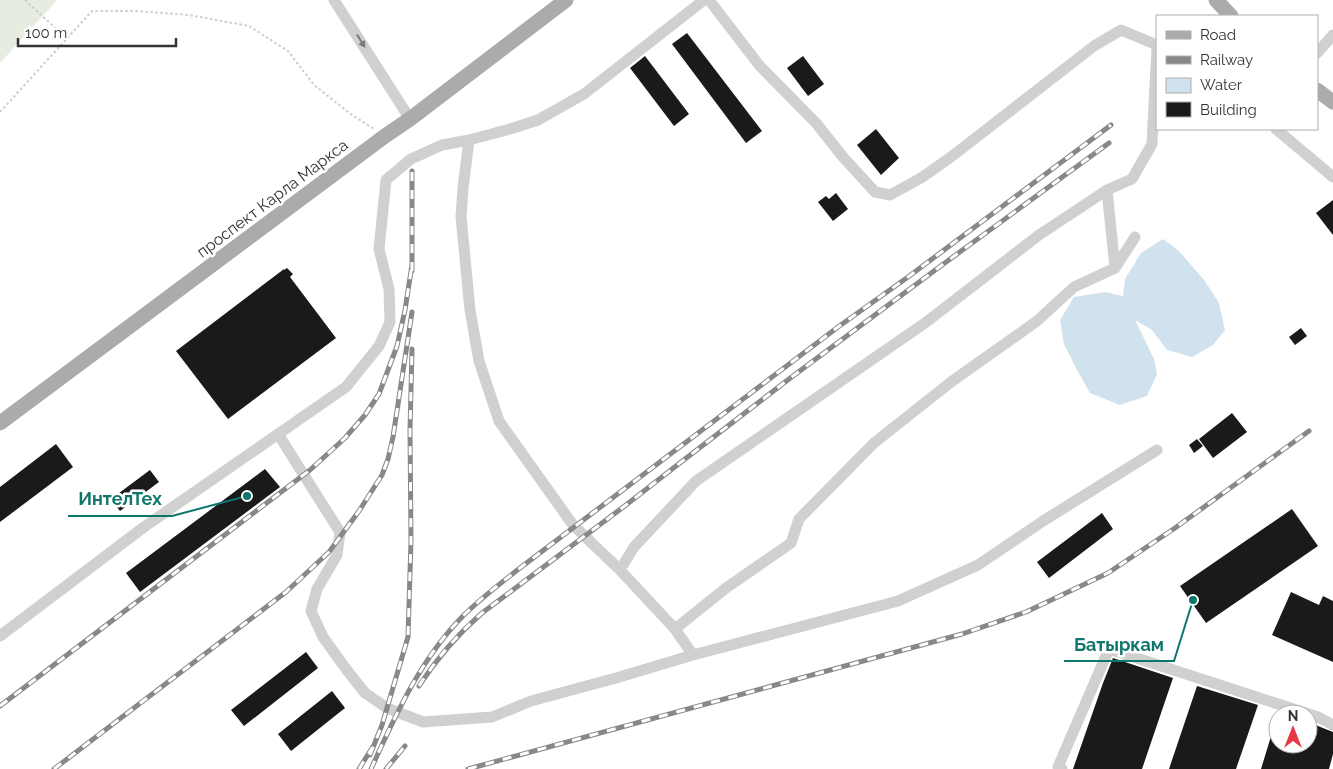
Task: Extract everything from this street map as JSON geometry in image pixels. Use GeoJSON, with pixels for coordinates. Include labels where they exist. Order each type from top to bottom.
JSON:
{"type":"FeatureCollection","features":[{"type":"Feature","properties":{"kind":"main road","name":"проспект Карла Маркса"},"geometry":{"type":"LineString","coordinates":[[0,424],[410,119],[566,0]]}},
{"type":"Feature","properties":{"kind":"main road"},"geometry":{"type":"LineString","coordinates":[[1216,0],[1230,15]]}},
{"type":"Feature","properties":{"kind":"main road"},"geometry":{"type":"LineString","coordinates":[[1318,91],[1333,102]]}},
{"type":"Feature","properties":{"kind":"lane"},"geometry":{"type":"LineString","coordinates":[[334,0],[410,119]]}},
{"type":"Feature","properties":{"kind":"lane"},"geometry":{"type":"LineString","coordinates":[[0,636],[144,527],[346,387],[379,346],[390,322],[389,289],[379,249],[386,180],[411,159],[442,145],[469,140],[538,120],[584,94],[704,0]]}},
{"type":"Feature","properties":{"kind":"lane"},"geometry":{"type":"LineString","coordinates":[[709,0],[759,65],[816,122],[843,157],[874,192],[890,195],[952,158],[1094,46],[1121,30],[1156,46]]}},
{"type":"Feature","properties":{"kind":"lane"},"geometry":{"type":"LineString","coordinates":[[1318,52],[1333,35]]}},
{"type":"Feature","properties":{"kind":"lane"},"geometry":{"type":"LineString","coordinates":[[620,570],[634,547],[696,482],[925,323],[1039,235],[1107,190],[1132,179],[1152,144],[1156,66]]}},
{"type":"Feature","properties":{"kind":"lane"},"geometry":{"type":"LineString","coordinates":[[1277,130],[1333,177]]}},
{"type":"Feature","properties":{"kind":"lane"},"geometry":{"type":"LineString","coordinates":[[469,140],[461,216],[470,310],[479,361],[498,420],[573,525],[620,570],[675,629],[693,655]]}},
{"type":"Feature","properties":{"kind":"lane"},"geometry":{"type":"LineString","coordinates":[[1107,190],[1114,268]]}},
{"type":"Feature","properties":{"kind":"lane"},"geometry":{"type":"LineString","coordinates":[[675,629],[726,588],[791,543],[799,519],[874,442],[951,382],[1037,321],[1074,287],[1114,268],[1136,237]]}},
{"type":"Feature","properties":{"kind":"lane"},"geometry":{"type":"LineString","coordinates":[[278,434],[340,532],[337,554],[317,590],[311,611],[323,637],[365,693],[387,708],[423,722],[492,716],[531,701],[693,655],[898,601],[978,565],[1043,521],[1157,450]]}},
{"type":"Feature","properties":{"kind":"lane"},"geometry":{"type":"LineString","coordinates":[[1062,769],[1058,767],[1109,649],[1318,717],[1333,725]]}},
{"type":"Feature","properties":{"kind":"path"},"geometry":{"type":"LineString","coordinates":[[25,0],[66,38]]}},
{"type":"Feature","properties":{"kind":"path"},"geometry":{"type":"LineString","coordinates":[[0,112],[92,11],[137,11],[189,15],[249,26],[288,51],[314,85],[352,115],[385,136]]}},
{"type":"Feature","properties":{"kind":"shaded area"},"geometry":{"type":"Polygon","coordinates":[[[0,0],[57,0],[0,63],[0,0]]]}},
{"type":"Feature","properties":{"kind":"water"},"geometry":{"type":"Polygon","coordinates":[[[1163,239],[1179,251],[1204,280],[1219,303],[1225,330],[1213,345],[1192,357],[1167,350],[1152,330],[1135,320],[1154,359],[1157,374],[1147,396],[1120,405],[1090,393],[1064,344],[1060,320],[1074,297],[1105,292],[1123,296],[1125,279],[1141,253],[1163,239]]]}},
{"type":"Feature","properties":{"kind":"building"},"geometry":{"type":"Polygon","coordinates":[[[687,33],[762,131],[746,143],[672,44],[687,33]]]}},
{"type":"Feature","properties":{"kind":"building"},"geometry":{"type":"Polygon","coordinates":[[[645,56],[689,114],[674,126],[630,68],[645,56]]]}},
{"type":"Feature","properties":{"kind":"building"},"geometry":{"type":"Polygon","coordinates":[[[803,56],[824,84],[808,96],[787,68],[803,56]]]}},
{"type":"Feature","properties":{"kind":"building"},"geometry":{"type":"Polygon","coordinates":[[[876,129],[899,158],[881,175],[857,145],[876,129]]]}},
{"type":"Feature","properties":{"kind":"building"},"geometry":{"type":"Polygon","coordinates":[[[836,193],[848,209],[833,221],[818,202],[826,196],[829,199],[836,193]]]}},
{"type":"Feature","properties":{"kind":"building"},"geometry":{"type":"Polygon","coordinates":[[[1333,200],[1333,235],[1316,213],[1333,200]]]}},
{"type":"Feature","properties":{"kind":"building"},"geometry":{"type":"Polygon","coordinates":[[[287,268],[293,274],[290,277],[336,338],[228,419],[176,351],[287,268]]]}},
{"type":"Feature","properties":{"kind":"building"},"geometry":{"type":"Polygon","coordinates":[[[1301,328],[1307,336],[1295,345],[1289,337],[1301,328]]]}},
{"type":"Feature","properties":{"kind":"building"},"geometry":{"type":"Polygon","coordinates":[[[1232,413],[1247,432],[1213,458],[1199,439],[1232,413]]]}},
{"type":"Feature","properties":{"kind":"building"},"geometry":{"type":"Polygon","coordinates":[[[1197,439],[1203,446],[1194,453],[1189,445],[1197,439]]]}},
{"type":"Feature","properties":{"kind":"building"},"geometry":{"type":"Polygon","coordinates":[[[56,444],[73,467],[0,522],[0,487],[56,444]]]}},
{"type":"Feature","properties":{"kind":"building"},"geometry":{"type":"Polygon","coordinates":[[[265,469],[280,487],[140,592],[126,573],[265,469]]]}},
{"type":"Feature","properties":{"kind":"building"},"geometry":{"type":"Polygon","coordinates":[[[150,470],[159,482],[120,511],[111,499],[150,470]]]}},
{"type":"Feature","properties":{"kind":"building"},"geometry":{"type":"Polygon","coordinates":[[[1292,509],[1318,546],[1206,623],[1180,586],[1292,509]]]}},
{"type":"Feature","properties":{"kind":"building"},"geometry":{"type":"Polygon","coordinates":[[[1102,513],[1113,529],[1049,578],[1037,562],[1102,513]]]}},
{"type":"Feature","properties":{"kind":"building"},"geometry":{"type":"Polygon","coordinates":[[[1291,592],[1319,605],[1323,596],[1333,601],[1333,662],[1272,635],[1291,592]]]}},
{"type":"Feature","properties":{"kind":"building"},"geometry":{"type":"Polygon","coordinates":[[[306,652],[318,668],[244,726],[231,710],[306,652]]]}},
{"type":"Feature","properties":{"kind":"building"},"geometry":{"type":"Polygon","coordinates":[[[1113,658],[1173,678],[1142,769],[1073,769],[1103,683],[1113,658]]]}},
{"type":"Feature","properties":{"kind":"building"},"geometry":{"type":"Polygon","coordinates":[[[1197,686],[1258,705],[1236,769],[1169,769],[1197,686]]]}},
{"type":"Feature","properties":{"kind":"building"},"geometry":{"type":"Polygon","coordinates":[[[332,691],[345,708],[291,751],[278,734],[332,691]]]}},
{"type":"Feature","properties":{"kind":"building"},"geometry":{"type":"Polygon","coordinates":[[[1318,726],[1333,732],[1333,754],[1329,769],[1261,769],[1268,746],[1268,754],[1318,754],[1318,726]]]}},
{"type":"Feature","properties":{"kind":"railway"},"geometry":{"type":"LineString","coordinates":[[371,769],[400,707],[422,668],[449,632],[477,603],[520,568],[838,327],[1111,125]]}},
{"type":"Feature","properties":{"kind":"railway"},"geometry":{"type":"LineString","coordinates":[[419,686],[448,647],[482,613],[789,379],[1109,143]]}},
{"type":"Feature","properties":{"kind":"railway"},"geometry":{"type":"LineString","coordinates":[[412,171],[412,271]]}},
{"type":"Feature","properties":{"kind":"railway"},"geometry":{"type":"LineString","coordinates":[[0,706],[310,470],[345,438],[365,415],[379,394],[397,346],[412,265]]}},
{"type":"Feature","properties":{"kind":"railway"},"geometry":{"type":"LineString","coordinates":[[54,769],[286,592],[329,552],[382,475],[388,459],[412,312]]}},
{"type":"Feature","properties":{"kind":"railway"},"geometry":{"type":"LineString","coordinates":[[370,755],[382,725],[408,637],[411,541],[410,431],[412,349]]}},
{"type":"Feature","properties":{"kind":"railway"},"geometry":{"type":"LineString","coordinates":[[468,769],[962,634],[1026,612],[1108,573],[1175,528],[1309,431]]}},
{"type":"Feature","properties":{"kind":"railway"},"geometry":{"type":"LineString","coordinates":[[386,769],[405,746]]}},
{"type":"Feature","properties":{"kind":"railway"},"geometry":{"type":"LineString","coordinates":[[359,769],[372,748]]}},
{"type":"Feature","properties":{"kind":"place","name":"ИнтелТех"},"geometry":{"type":"Point","coordinates":[247,496]}},
{"type":"Feature","properties":{"kind":"place","name":"Батыркам"},"geometry":{"type":"Point","coordinates":[1193,600]}}]}
